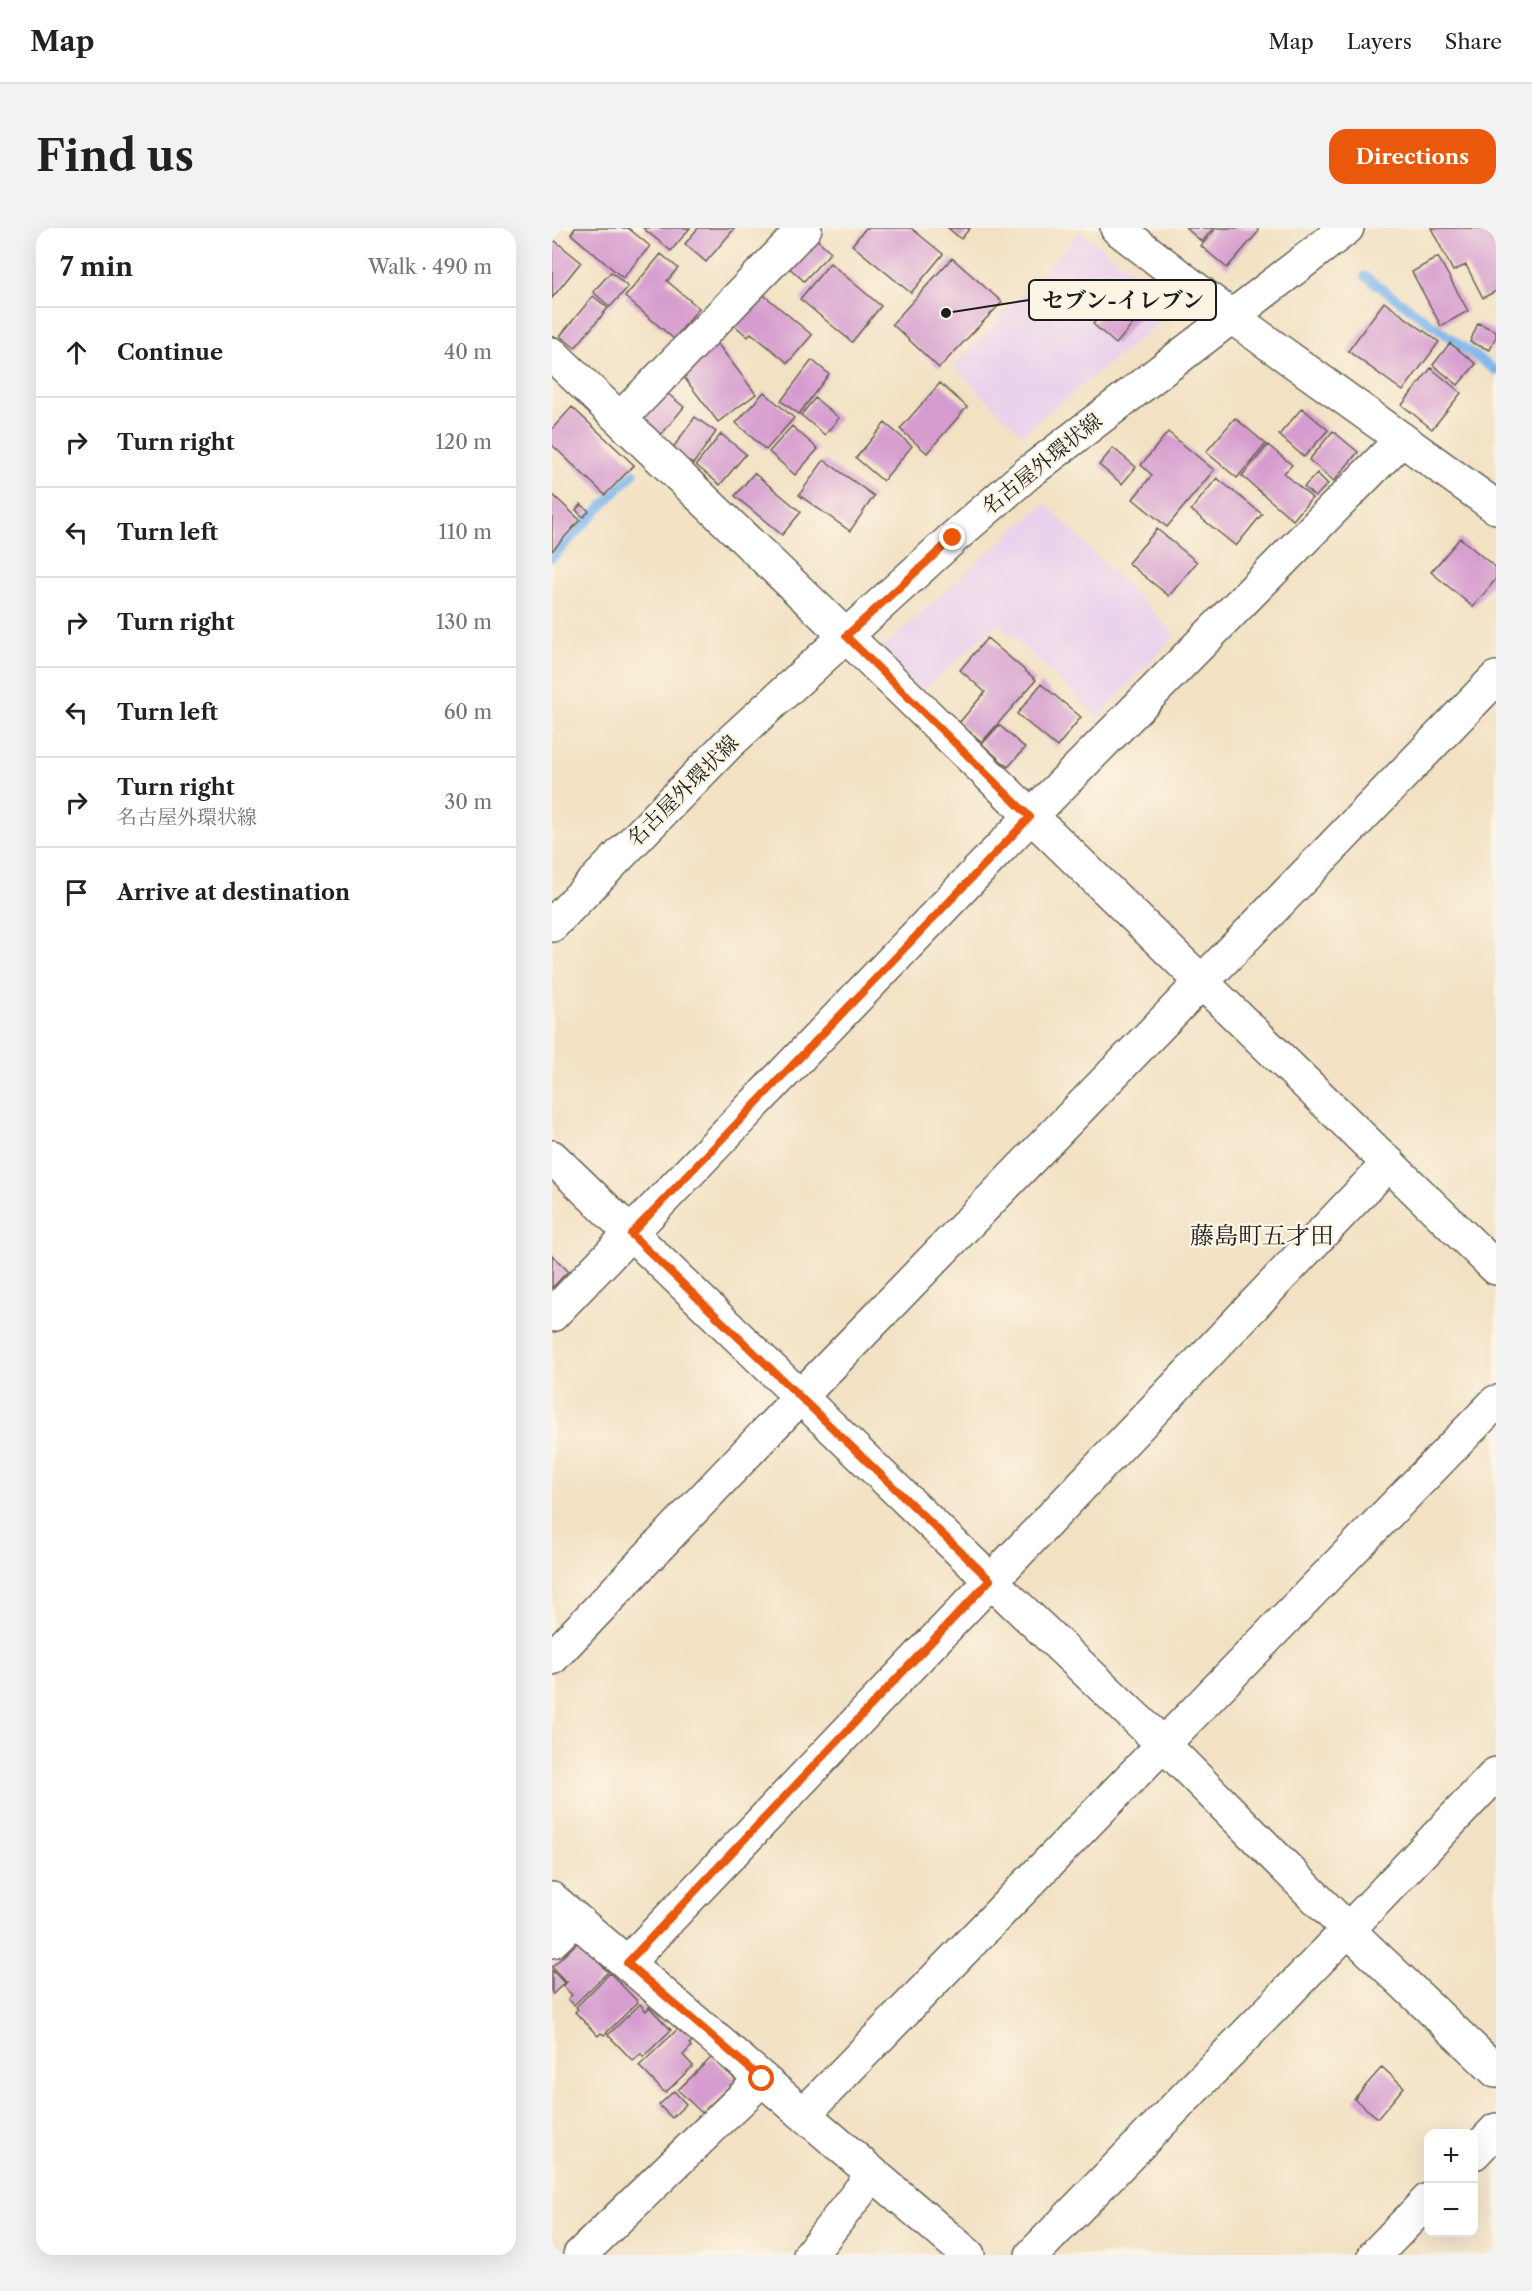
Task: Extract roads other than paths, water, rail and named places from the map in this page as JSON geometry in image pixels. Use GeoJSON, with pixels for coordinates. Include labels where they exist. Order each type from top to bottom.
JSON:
{"type":"FeatureCollection","features":[{"type":"Feature","properties":{"kind":"street"},"geometry":{"type":"LineString","coordinates":[[620,419],[804,228]]}},
{"type":"Feature","properties":{"kind":"street"},"geometry":{"type":"LineString","coordinates":[[1117,228],[1232,316],[1402,439],[1491,494]]}},
{"type":"Feature","properties":{"kind":"street","name":"名古屋外環状線"},"geometry":{"type":"LineString","coordinates":[[552,925],[729,743],[1028,473],[1232,316],[1330,233]]}},
{"type":"Feature","properties":{"kind":"street"},"geometry":{"type":"LineString","coordinates":[[553,357],[846,636],[1496,1268]]}},
{"type":"Feature","properties":{"kind":"street"},"geometry":{"type":"LineString","coordinates":[[552,1315],[1030,817],[1402,439]]}},
{"type":"Feature","properties":{"kind":"street"},"geometry":{"type":"LineString","coordinates":[[552,1658],[800,1397],[1203,981],[1490,695]]}},
{"type":"Feature","properties":{"kind":"street"},"geometry":{"type":"LineString","coordinates":[[552,1157],[1163,1744],[1348,1930],[1496,2071]]}},
{"type":"Feature","properties":{"kind":"street"},"geometry":{"type":"LineString","coordinates":[[627,1963],[1389,1163]]}},
{"type":"Feature","properties":{"kind":"street"},"geometry":{"type":"LineString","coordinates":[[804,2114],[1496,1402]]}},
{"type":"Feature","properties":{"kind":"street"},"geometry":{"type":"LineString","coordinates":[[1032,2255],[1496,1774]]}},
{"type":"Feature","properties":{"kind":"street"},"geometry":{"type":"LineString","coordinates":[[552,1941],[564,1909],[968,2255]]}},
{"type":"Feature","properties":{"kind":"street"},"geometry":{"type":"LineString","coordinates":[[580,2255],[762,2079]]}},
{"type":"Feature","properties":{"kind":"street"},"geometry":{"type":"LineString","coordinates":[[1478,2148],[1496,2130]]}},
{"type":"Feature","properties":{"kind":"street"},"geometry":{"type":"LineString","coordinates":[[810,2255],[873,2174]]}},
{"type":"Feature","properties":{"kind":"street"},"geometry":{"type":"LineString","coordinates":[[1375,2255],[1424,2204]]}},
{"type":"Feature","properties":{"kind":"waterway"},"geometry":{"type":"LineString","coordinates":[[1365,276],[1496,371]]}},
{"type":"Feature","properties":{"kind":"waterway"},"geometry":{"type":"LineString","coordinates":[[552,558],[634,473]]}},
{"type":"Feature","properties":{"kind":"place","name":"セブン-イレブン"},"geometry":{"type":"Point","coordinates":[946,313]}},
{"type":"Feature","properties":{"kind":"district","name":"藤島町五才田"},"geometry":{"type":"Point","coordinates":[1262,1236]}}]}
